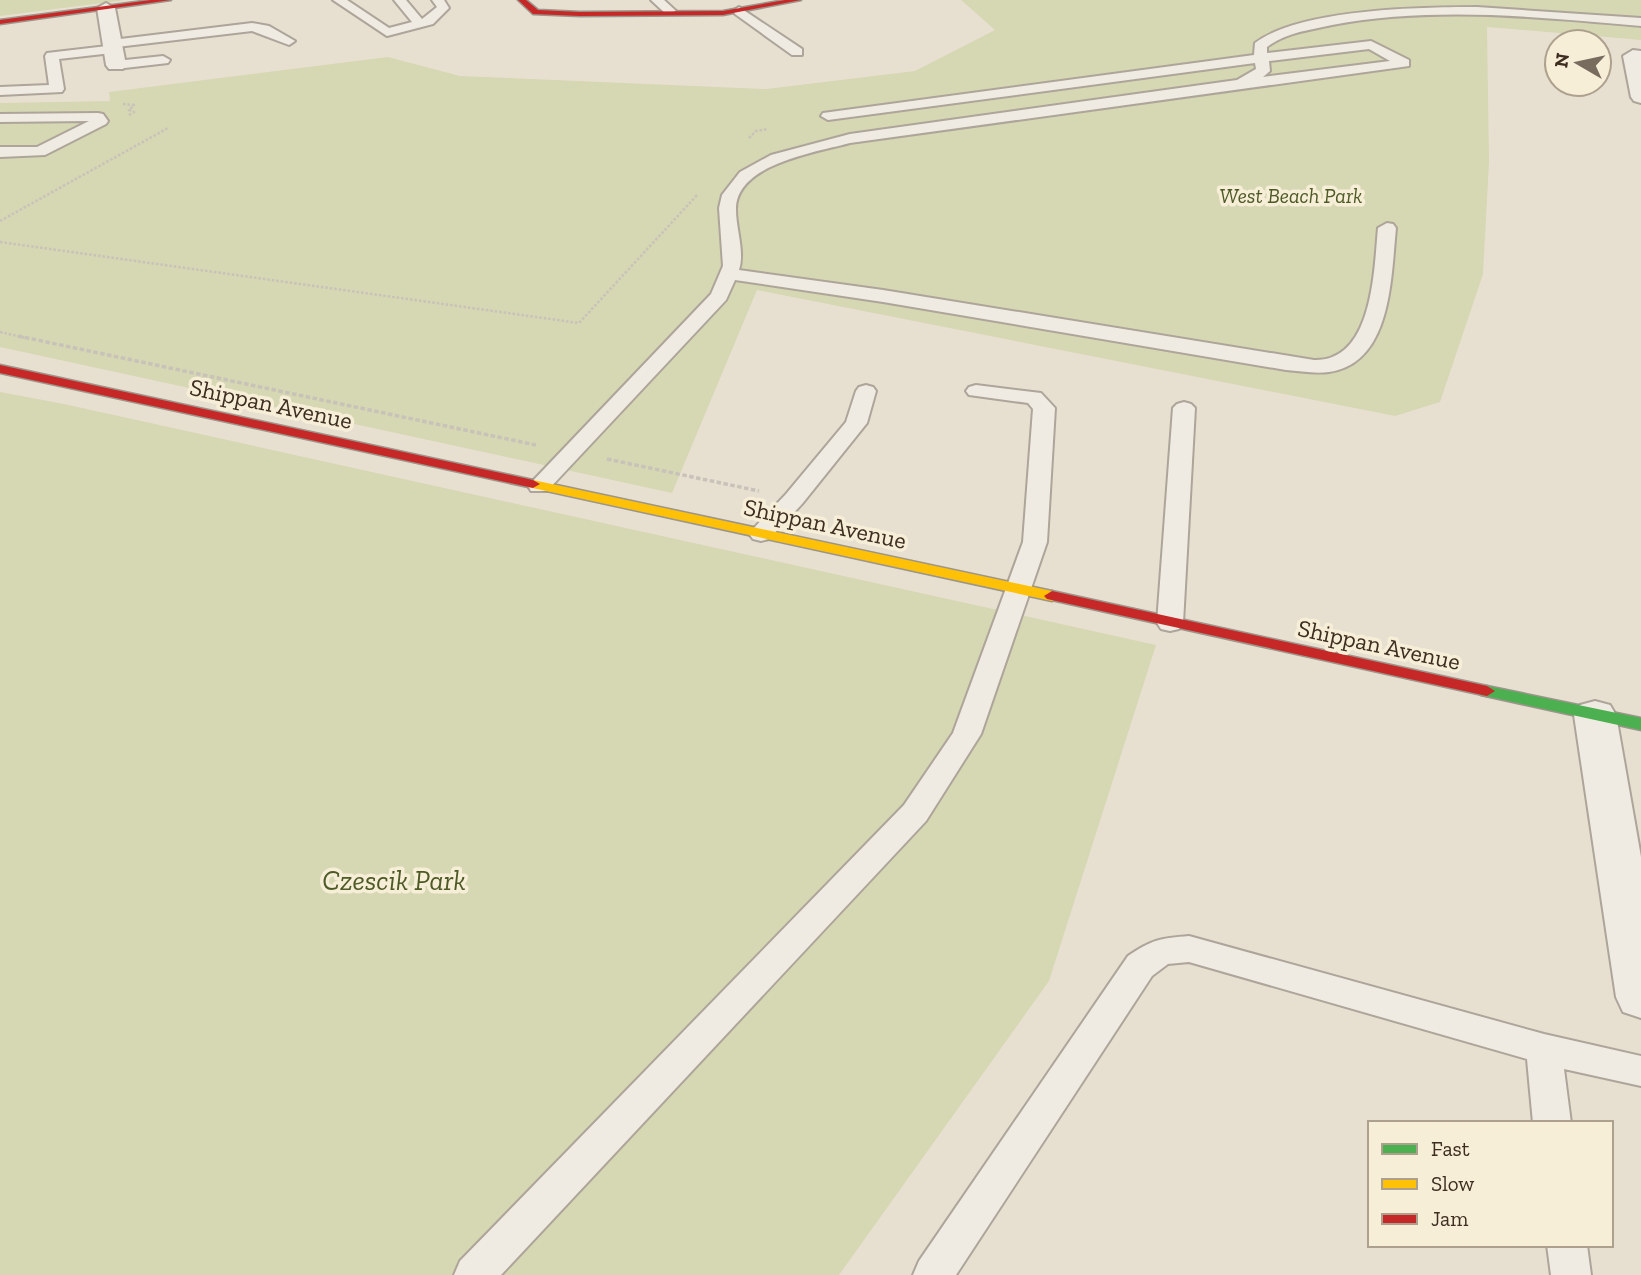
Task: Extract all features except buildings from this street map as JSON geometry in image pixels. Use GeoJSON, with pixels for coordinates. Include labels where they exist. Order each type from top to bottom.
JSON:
{"type":"FeatureCollection","features":[{"type":"Feature","properties":{"kind":"street"},"geometry":{"type":"LineString","coordinates":[[0,22],[167,0]]}},
{"type":"Feature","properties":{"kind":"street"},"geometry":{"type":"LineString","coordinates":[[523,0],[536,12],[739,11],[797,0]]}},
{"type":"Feature","properties":{"kind":"street"},"geometry":{"type":"LineString","coordinates":[[106,8],[113,53]]}},
{"type":"Feature","properties":{"kind":"street"},"geometry":{"type":"LineString","coordinates":[[1637,57],[1641,97]]}},
{"type":"Feature","properties":{"kind":"street","name":"Shippan Avenue"},"geometry":{"type":"LineString","coordinates":[[0,369],[1641,724]]}},
{"type":"Feature","properties":{"kind":"street"},"geometry":{"type":"LineString","coordinates":[[1595,715],[1641,997]]}},
{"type":"Feature","properties":{"kind":"lane"},"geometry":{"type":"LineString","coordinates":[[339,0],[387,32],[420,24],[436,16],[443,8],[438,0]]}},
{"type":"Feature","properties":{"kind":"lane"},"geometry":{"type":"LineString","coordinates":[[400,0],[420,24]]}},
{"type":"Feature","properties":{"kind":"lane"},"geometry":{"type":"LineString","coordinates":[[657,0],[670,11]]}},
{"type":"Feature","properties":{"kind":"lane"},"geometry":{"type":"LineString","coordinates":[[1381,14],[1387,0]]}},
{"type":"Feature","properties":{"kind":"lane"},"geometry":{"type":"LineString","coordinates":[[1446,11],[1471,0]]}},
{"type":"Feature","properties":{"kind":"lane"},"geometry":{"type":"LineString","coordinates":[[1494,0],[1641,12]]}},
{"type":"Feature","properties":{"kind":"lane"},"geometry":{"type":"LineString","coordinates":[[739,11],[797,52]]}},
{"type":"Feature","properties":{"kind":"lane"},"geometry":{"type":"LineString","coordinates":[[1241,84],[1263,71],[1260,46],[1273,35],[1346,18],[1446,11],[1529,13],[1641,22]]}},
{"type":"Feature","properties":{"kind":"lane"},"geometry":{"type":"LineString","coordinates":[[113,53],[154,38],[252,27],[265,29],[289,41]]}},
{"type":"Feature","properties":{"kind":"lane"},"geometry":{"type":"LineString","coordinates":[[154,38],[169,78]]}},
{"type":"Feature","properties":{"kind":"lane"},"geometry":{"type":"LineString","coordinates":[[539,486],[719,296],[732,266],[727,208],[738,182],[776,158],[850,139],[1404,63],[1371,46],[1262,56],[828,116],[850,139]]}},
{"type":"Feature","properties":{"kind":"lane"},"geometry":{"type":"LineString","coordinates":[[0,91],[57,89],[52,56],[113,53],[163,60]]}},
{"type":"Feature","properties":{"kind":"lane"},"geometry":{"type":"LineString","coordinates":[[0,118],[98,117],[101,121],[40,152],[0,152]]}},
{"type":"Feature","properties":{"kind":"lane"},"geometry":{"type":"LineString","coordinates":[[729,274],[883,296],[1286,364],[1332,366],[1355,354],[1374,320],[1387,228]]}},
{"type":"Feature","properties":{"kind":"lane"},"geometry":{"type":"LineString","coordinates":[[761,534],[794,499],[856,422],[866,391]]}},
{"type":"Feature","properties":{"kind":"lane"},"geometry":{"type":"LineString","coordinates":[[474,1275],[915,813],[967,734],[1035,542],[1044,408],[1034,397],[976,391]]}},
{"type":"Feature","properties":{"kind":"lane"},"geometry":{"type":"LineString","coordinates":[[1170,623],[1184,408]]}},
{"type":"Feature","properties":{"kind":"lane"},"geometry":{"type":"LineString","coordinates":[[933,1275],[1140,966],[1161,951],[1189,949],[1544,1049],[1641,1071]]}},
{"type":"Feature","properties":{"kind":"lane"},"geometry":{"type":"LineString","coordinates":[[1544,1049],[1552,1121]]}},
{"type":"Feature","properties":{"kind":"lane"},"geometry":{"type":"LineString","coordinates":[[1567,1247],[1571,1275]]}},
{"type":"Feature","properties":{"kind":"path"},"geometry":{"type":"LineString","coordinates":[[747,141],[756,131],[832,120]]}},
{"type":"Feature","properties":{"kind":"path"},"geometry":{"type":"LineString","coordinates":[[0,221],[168,128]]}},
{"type":"Feature","properties":{"kind":"path"},"geometry":{"type":"LineString","coordinates":[[0,242],[579,323],[702,190]]}},
{"type":"Feature","properties":{"kind":"path"},"geometry":{"type":"LineString","coordinates":[[0,332],[794,499]]}},
{"type":"Feature","properties":{"kind":"green space"},"geometry":{"type":"Polygon","coordinates":[[[0,0],[126,0],[0,16],[0,0]]]}},
{"type":"Feature","properties":{"kind":"green space","name":"West Beach Park"},"geometry":{"type":"Polygon","coordinates":[[[961,0],[1641,0],[1641,40],[1613,38],[1613,28],[1543,28],[1543,32],[1487,27],[1489,162],[1483,274],[1440,402],[1395,416],[757,290],[672,493],[0,347],[0,103],[110,101],[109,92],[388,57],[460,76],[766,89],[915,71],[995,30],[961,0]]]}},
{"type":"Feature","properties":{"kind":"green space","name":"Czescik Park"},"geometry":{"type":"Polygon","coordinates":[[[0,392],[1156,645],[1049,981],[839,1275],[0,1275],[0,392]]]}},
{"type":"Feature","properties":{"kind":"traffic: fast"},"geometry":{"type":"LineString","coordinates":[[1487,691],[1641,724]]}},
{"type":"Feature","properties":{"kind":"traffic: slow"},"geometry":{"type":"LineString","coordinates":[[533,484],[1052,596]]}},
{"type":"Feature","properties":{"kind":"traffic: jam"},"geometry":{"type":"LineString","coordinates":[[0,22],[167,0]]}},
{"type":"Feature","properties":{"kind":"traffic: jam"},"geometry":{"type":"LineString","coordinates":[[522,0],[536,12],[580,14],[723,13],[797,0]]}},
{"type":"Feature","properties":{"kind":"traffic: jam"},"geometry":{"type":"LineString","coordinates":[[0,369],[533,484]]}},
{"type":"Feature","properties":{"kind":"traffic: jam"},"geometry":{"type":"LineString","coordinates":[[1052,596],[1487,691]]}}]}
